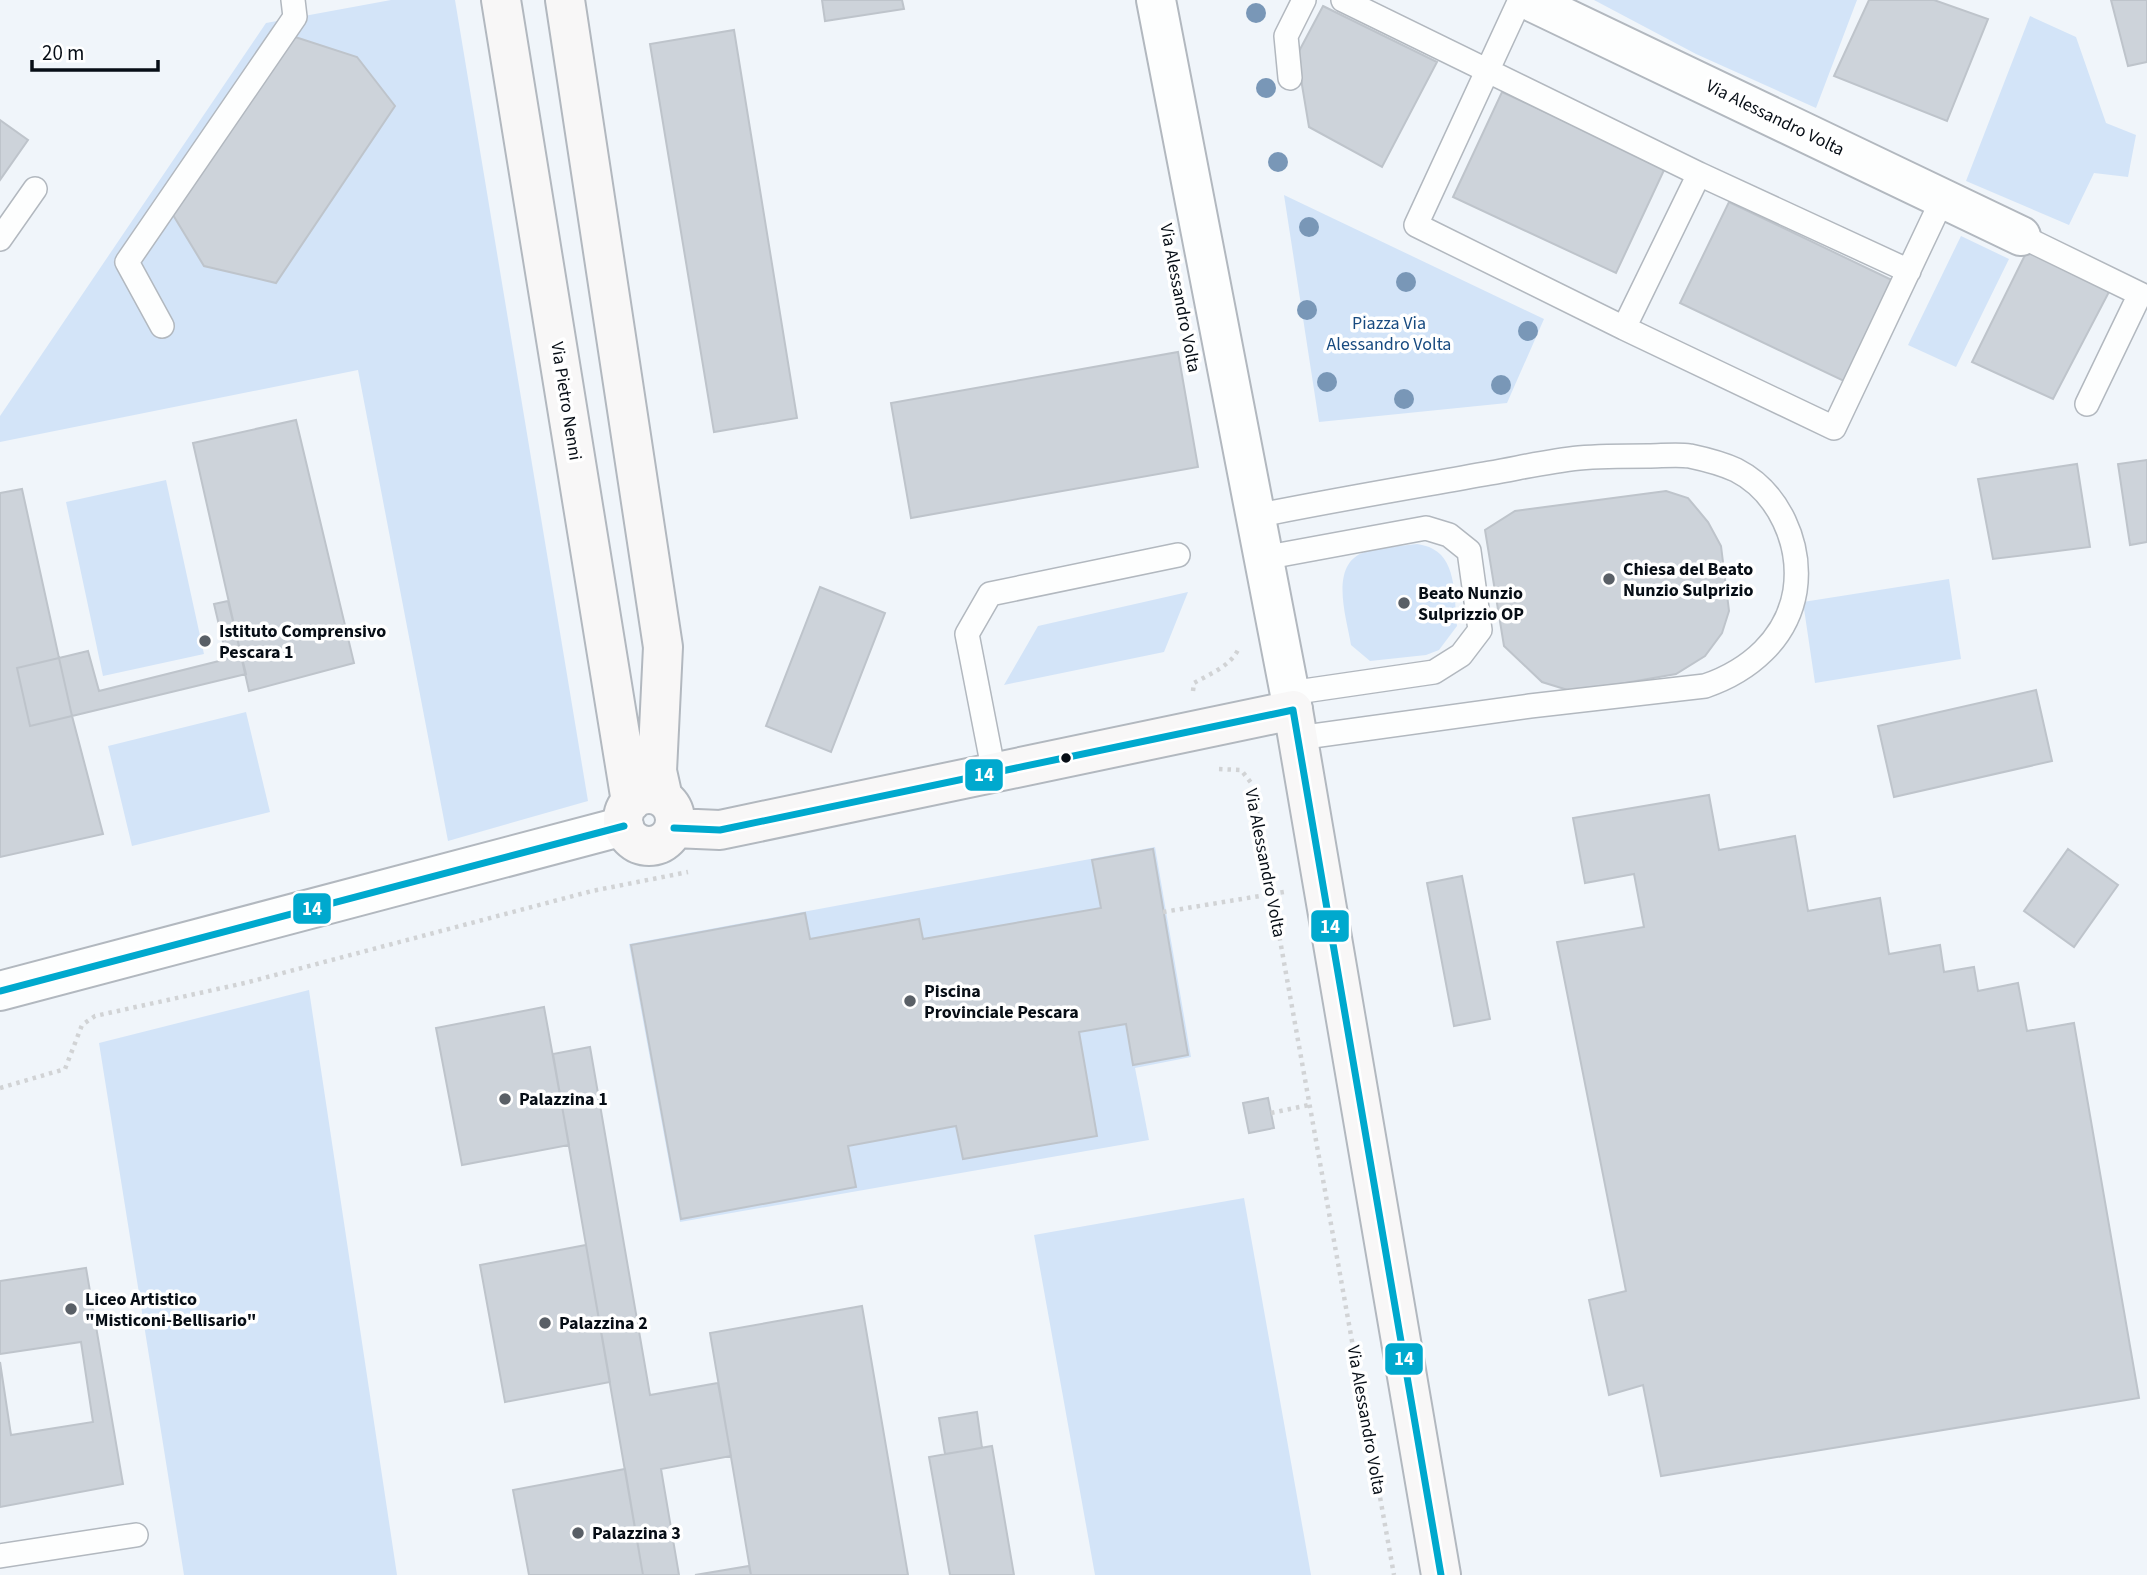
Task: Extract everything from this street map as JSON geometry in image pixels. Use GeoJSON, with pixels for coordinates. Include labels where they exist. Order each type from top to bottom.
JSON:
{"type":"FeatureCollection","features":[{"type":"Feature","properties":{"kind":"street","name":"Via Pietro Nenni"},"geometry":{"type":"LineString","coordinates":[[501,0],[648,814]]}},
{"type":"Feature","properties":{"kind":"street"},"geometry":{"type":"LineString","coordinates":[[565,0],[663,647],[657,771],[648,814]]}},
{"type":"Feature","properties":{"kind":"street","name":"Via Alessandro Volta"},"geometry":{"type":"LineString","coordinates":[[1156,0],[1293,714],[1441,1575]]}},
{"type":"Feature","properties":{"kind":"street","name":"Via Alessandro Volta"},"geometry":{"type":"LineString","coordinates":[[1528,0],[2021,236]]}},
{"type":"Feature","properties":{"kind":"street"},"geometry":{"type":"LineString","coordinates":[[0,991],[648,814],[720,830],[1198,731],[1293,714]]}},
{"type":"Feature","properties":{"kind":"lane"},"geometry":{"type":"LineString","coordinates":[[162,326],[127,262],[295,17],[293,0]]}},
{"type":"Feature","properties":{"kind":"lane"},"geometry":{"type":"LineString","coordinates":[[1290,78],[1286,36],[1304,0]]}},
{"type":"Feature","properties":{"kind":"lane"},"geometry":{"type":"LineString","coordinates":[[1343,0],[1699,174],[1909,271]]}},
{"type":"Feature","properties":{"kind":"lane"},"geometry":{"type":"LineString","coordinates":[[1520,0],[1416,225],[1834,428],[1943,198]]}},
{"type":"Feature","properties":{"kind":"lane"},"geometry":{"type":"LineString","coordinates":[[1624,328],[1699,174]]}},
{"type":"Feature","properties":{"kind":"lane"},"geometry":{"type":"LineString","coordinates":[[0,239],[35,189]]}},
{"type":"Feature","properties":{"kind":"lane"},"geometry":{"type":"LineString","coordinates":[[2021,236],[2140,293],[2087,404]]}},
{"type":"Feature","properties":{"kind":"lane"},"geometry":{"type":"LineString","coordinates":[[1255,516],[1577,458],[1689,456],[1735,470],[1769,497],[1789,531],[1796,559],[1795,591],[1788,615],[1775,639],[1749,665],[1705,686],[1516,708],[1293,714]]}},
{"type":"Feature","properties":{"kind":"lane"},"geometry":{"type":"LineString","coordinates":[[1263,558],[1426,528],[1449,535],[1469,551],[1480,629],[1461,655],[1434,672],[1293,714]]}},
{"type":"Feature","properties":{"kind":"lane"},"geometry":{"type":"LineString","coordinates":[[994,773],[967,634],[990,594],[1178,555]]}},
{"type":"Feature","properties":{"kind":"lane"},"geometry":{"type":"LineString","coordinates":[[0,1556],[136,1535]]}},
{"type":"Feature","properties":{"kind":"path","name":"Via Alessandro Volta"},"geometry":{"type":"LineString","coordinates":[[1239,646],[1238,653],[1226,665],[1194,683],[1191,698],[1203,754],[1210,768],[1241,771],[1252,784],[1394,1575]]}},
{"type":"Feature","properties":{"kind":"path"},"geometry":{"type":"LineString","coordinates":[[0,1088],[65,1069],[82,1025],[95,1016],[245,983],[592,891],[698,870]]}},
{"type":"Feature","properties":{"kind":"path"},"geometry":{"type":"LineString","coordinates":[[1163,912],[1323,886]]}},
{"type":"Feature","properties":{"kind":"path"},"geometry":{"type":"LineString","coordinates":[[1271,1113],[1308,1105]]}},
{"type":"Feature","properties":{"kind":"green space"},"geometry":{"type":"Polygon","coordinates":[[[391,0],[455,0],[588,801],[448,841],[358,370],[0,442],[0,416],[266,23],[391,0]]]}},
{"type":"Feature","properties":{"kind":"green space"},"geometry":{"type":"Polygon","coordinates":[[[1594,0],[1857,0],[1816,108],[1696,54],[1594,0]]]}},
{"type":"Feature","properties":{"kind":"green space"},"geometry":{"type":"Polygon","coordinates":[[[2030,16],[2076,37],[2106,123],[2136,135],[2128,177],[2094,173],[2069,225],[1966,181],[2030,16]]]}},
{"type":"Feature","properties":{"kind":"green space","name":"Piazza Via Alessandro Volta"},"geometry":{"type":"Polygon","coordinates":[[[1284,195],[1544,319],[1507,403],[1319,422],[1284,195]]]}},
{"type":"Feature","properties":{"kind":"green space"},"geometry":{"type":"Polygon","coordinates":[[[1961,236],[2009,259],[1956,367],[1908,345],[1961,236]]]}},
{"type":"Feature","properties":{"kind":"green space"},"geometry":{"type":"Polygon","coordinates":[[[166,480],[204,654],[103,676],[66,502],[166,480]]]}},
{"type":"Feature","properties":{"kind":"green space"},"geometry":{"type":"Polygon","coordinates":[[[1417,544],[1433,549],[1447,563],[1453,584],[1457,626],[1439,650],[1426,655],[1370,661],[1351,645],[1343,594],[1346,570],[1352,560],[1362,553],[1417,544]]]}},
{"type":"Feature","properties":{"kind":"green space"},"geometry":{"type":"Polygon","coordinates":[[[1949,579],[1961,659],[1815,683],[1803,602],[1949,579]]]}},
{"type":"Feature","properties":{"kind":"green space"},"geometry":{"type":"Polygon","coordinates":[[[1188,592],[1164,652],[1004,685],[1038,626],[1188,592]]]}},
{"type":"Feature","properties":{"kind":"green space"},"geometry":{"type":"Polygon","coordinates":[[[246,712],[270,812],[132,846],[108,746],[246,712]]]}},
{"type":"Feature","properties":{"kind":"green space","name":"Piscina Provinciale Pescara"},"geometry":{"type":"Polygon","coordinates":[[[1155,847],[1191,1057],[1135,1068],[1149,1140],[680,1222],[629,944],[1155,847]]]}},
{"type":"Feature","properties":{"kind":"green space"},"geometry":{"type":"Polygon","coordinates":[[[309,990],[397,1575],[184,1575],[99,1043],[309,990]]]}},
{"type":"Feature","properties":{"kind":"green space"},"geometry":{"type":"Polygon","coordinates":[[[1244,1198],[1311,1575],[1095,1575],[1034,1235],[1244,1198]]]}},
{"type":"Feature","properties":{"kind":"building"},"geometry":{"type":"Polygon","coordinates":[[[822,0],[902,0],[904,9],[825,21],[822,0]]]}},
{"type":"Feature","properties":{"kind":"building"},"geometry":{"type":"Polygon","coordinates":[[[1869,0],[1934,0],[1988,19],[1947,121],[1834,76],[1869,0]]]}},
{"type":"Feature","properties":{"kind":"building"},"geometry":{"type":"Polygon","coordinates":[[[2111,0],[2147,0],[2147,62],[2128,66],[2111,0]]]}},
{"type":"Feature","properties":{"kind":"building"},"geometry":{"type":"Polygon","coordinates":[[[1323,6],[1437,62],[1382,167],[1309,127],[1297,55],[1323,6]]]}},
{"type":"Feature","properties":{"kind":"building"},"geometry":{"type":"Polygon","coordinates":[[[734,30],[797,418],[714,432],[650,44],[734,30]]]}},
{"type":"Feature","properties":{"kind":"building"},"geometry":{"type":"Polygon","coordinates":[[[289,35],[357,57],[395,106],[276,283],[204,266],[167,205],[289,35]]]}},
{"type":"Feature","properties":{"kind":"building"},"geometry":{"type":"Polygon","coordinates":[[[1502,92],[1665,168],[1616,273],[1453,197],[1502,92]]]}},
{"type":"Feature","properties":{"kind":"building"},"geometry":{"type":"Polygon","coordinates":[[[0,120],[28,140],[0,180],[0,120]]]}},
{"type":"Feature","properties":{"kind":"building"},"geometry":{"type":"Polygon","coordinates":[[[1729,202],[1894,281],[1846,382],[1680,303],[1729,202]]]}},
{"type":"Feature","properties":{"kind":"building"},"geometry":{"type":"Polygon","coordinates":[[[2027,251],[2110,290],[2053,399],[1972,362],[2027,251]]]}},
{"type":"Feature","properties":{"kind":"building"},"geometry":{"type":"Polygon","coordinates":[[[1178,352],[1198,467],[911,518],[891,403],[1178,352]]]}},
{"type":"Feature","properties":{"kind":"building"},"geometry":{"type":"Polygon","coordinates":[[[296,420],[354,663],[249,691],[193,443],[296,420]]]}},
{"type":"Feature","properties":{"kind":"building"},"geometry":{"type":"Polygon","coordinates":[[[2147,460],[2147,542],[2130,545],[2118,464],[2147,460]]]}},
{"type":"Feature","properties":{"kind":"building"},"geometry":{"type":"Polygon","coordinates":[[[2077,464],[2090,547],[1993,559],[1978,479],[2077,464]]]}},
{"type":"Feature","properties":{"kind":"building"},"geometry":{"type":"Polygon","coordinates":[[[22,489],[59,658],[17,668],[30,726],[72,716],[103,834],[0,857],[0,493],[22,489]]]}},
{"type":"Feature","properties":{"kind":"building","name":"Chiesa del Beato Nunzio Sulprizio"},"geometry":{"type":"Polygon","coordinates":[[[1666,491],[1688,498],[1708,522],[1721,546],[1729,611],[1722,633],[1705,656],[1676,674],[1574,692],[1542,682],[1504,646],[1485,530],[1515,511],[1666,491]]]}},
{"type":"Feature","properties":{"kind":"building"},"geometry":{"type":"Polygon","coordinates":[[[820,587],[885,613],[831,752],[766,726],[820,587]]]}},
{"type":"Feature","properties":{"kind":"building"},"geometry":{"type":"Polygon","coordinates":[[[228,601],[246,674],[72,716],[59,658],[88,651],[99,691],[227,659],[214,604],[228,601]]]}},
{"type":"Feature","properties":{"kind":"building"},"geometry":{"type":"Polygon","coordinates":[[[59,658],[72,716],[30,726],[17,668],[59,658]]]}},
{"type":"Feature","properties":{"kind":"building"},"geometry":{"type":"Polygon","coordinates":[[[2036,690],[2052,761],[1894,797],[1878,726],[2036,690]]]}},
{"type":"Feature","properties":{"kind":"building"},"geometry":{"type":"Polygon","coordinates":[[[1709,795],[1719,850],[1795,836],[1808,911],[1880,898],[1889,954],[1940,945],[1944,972],[1974,967],[1978,991],[2018,983],[2027,1031],[2074,1023],[2139,1398],[1661,1476],[1643,1385],[1609,1395],[1589,1300],[1626,1291],[1557,942],[1644,927],[1634,874],[1585,883],[1573,818],[1709,795]]]}},
{"type":"Feature","properties":{"kind":"building","name":"Piscina Provinciale Pescara"},"geometry":{"type":"Polygon","coordinates":[[[1153,849],[1188,1055],[1133,1065],[1126,1024],[1079,1032],[1097,1136],[963,1159],[956,1126],[848,1146],[856,1187],[681,1219],[631,945],[805,913],[810,939],[919,919],[923,939],[1101,908],[1092,860],[1153,849]]]}},
{"type":"Feature","properties":{"kind":"building"},"geometry":{"type":"Polygon","coordinates":[[[2068,849],[2118,885],[2074,947],[2024,911],[2068,849]]]}},
{"type":"Feature","properties":{"kind":"building"},"geometry":{"type":"Polygon","coordinates":[[[1462,876],[1490,1019],[1454,1026],[1427,883],[1462,876]]]}},
{"type":"Feature","properties":{"kind":"building","name":"Palazzina 1"},"geometry":{"type":"Polygon","coordinates":[[[544,1007],[569,1145],[462,1165],[436,1028],[544,1007]]]}},
{"type":"Feature","properties":{"kind":"building"},"geometry":{"type":"Polygon","coordinates":[[[590,1047],[650,1395],[718,1383],[731,1456],[661,1469],[679,1575],[643,1575],[553,1054],[590,1047]]]}},
{"type":"Feature","properties":{"kind":"building"},"geometry":{"type":"Polygon","coordinates":[[[1268,1098],[1274,1128],[1249,1133],[1243,1103],[1268,1098]]]}},
{"type":"Feature","properties":{"kind":"building","name":"Palazzina 2"},"geometry":{"type":"Polygon","coordinates":[[[586,1245],[610,1382],[505,1402],[480,1265],[586,1245]]]}},
{"type":"Feature","properties":{"kind":"building"},"geometry":{"type":"Polygon","coordinates":[[[86,1268],[123,1484],[0,1507],[0,1362],[11,1435],[93,1422],[81,1342],[0,1354],[0,1281],[86,1268]]]}},
{"type":"Feature","properties":{"kind":"building"},"geometry":{"type":"Polygon","coordinates":[[[862,1306],[908,1575],[751,1575],[710,1333],[862,1306]]]}},
{"type":"Feature","properties":{"kind":"building"},"geometry":{"type":"Polygon","coordinates":[[[977,1412],[982,1448],[945,1454],[939,1418],[977,1412]]]}},
{"type":"Feature","properties":{"kind":"building"},"geometry":{"type":"Polygon","coordinates":[[[992,1446],[1014,1575],[950,1575],[929,1457],[992,1446]]]}},
{"type":"Feature","properties":{"kind":"building","name":"Palazzina 3"},"geometry":{"type":"Polygon","coordinates":[[[625,1469],[643,1575],[529,1575],[513,1490],[625,1469]]]}},
{"type":"Feature","properties":{"kind":"building"},"geometry":{"type":"Polygon","coordinates":[[[749,1566],[751,1575],[695,1575],[749,1566]]]}},
{"type":"Feature","properties":{"kind":"transit line","name":"14"},"geometry":{"type":"LineString","coordinates":[[1293,710],[1441,1575]]}},
{"type":"Feature","properties":{"kind":"transit line","name":"14"},"geometry":{"type":"LineString","coordinates":[[674,828],[720,830],[1293,710]]}},
{"type":"Feature","properties":{"kind":"transit line","name":"14"},"geometry":{"type":"LineString","coordinates":[[0,991],[624,826]]}},
{"type":"Feature","properties":{"kind":"place","name":"Chiesa del Beato Nunzio Sulprizio"},"geometry":{"type":"Point","coordinates":[1609,579]}},
{"type":"Feature","properties":{"kind":"place","name":"Beato Nunzio Sulprizzio OP"},"geometry":{"type":"Point","coordinates":[1404,603]}},
{"type":"Feature","properties":{"kind":"place","name":"Istituto Comprensivo Pescara 1"},"geometry":{"type":"Point","coordinates":[205,641]}},
{"type":"Feature","properties":{"kind":"place","name":"Piscina Provinciale Pescara"},"geometry":{"type":"Point","coordinates":[910,1001]}},
{"type":"Feature","properties":{"kind":"place","name":"Palazzina 1"},"geometry":{"type":"Point","coordinates":[505,1099]}},
{"type":"Feature","properties":{"kind":"place","name":"Liceo Artistico \"Misticoni-Bellisario\""},"geometry":{"type":"Point","coordinates":[71,1309]}},
{"type":"Feature","properties":{"kind":"place","name":"Palazzina 2"},"geometry":{"type":"Point","coordinates":[545,1323]}},
{"type":"Feature","properties":{"kind":"place","name":"Palazzina 3"},"geometry":{"type":"Point","coordinates":[578,1533]}}]}
